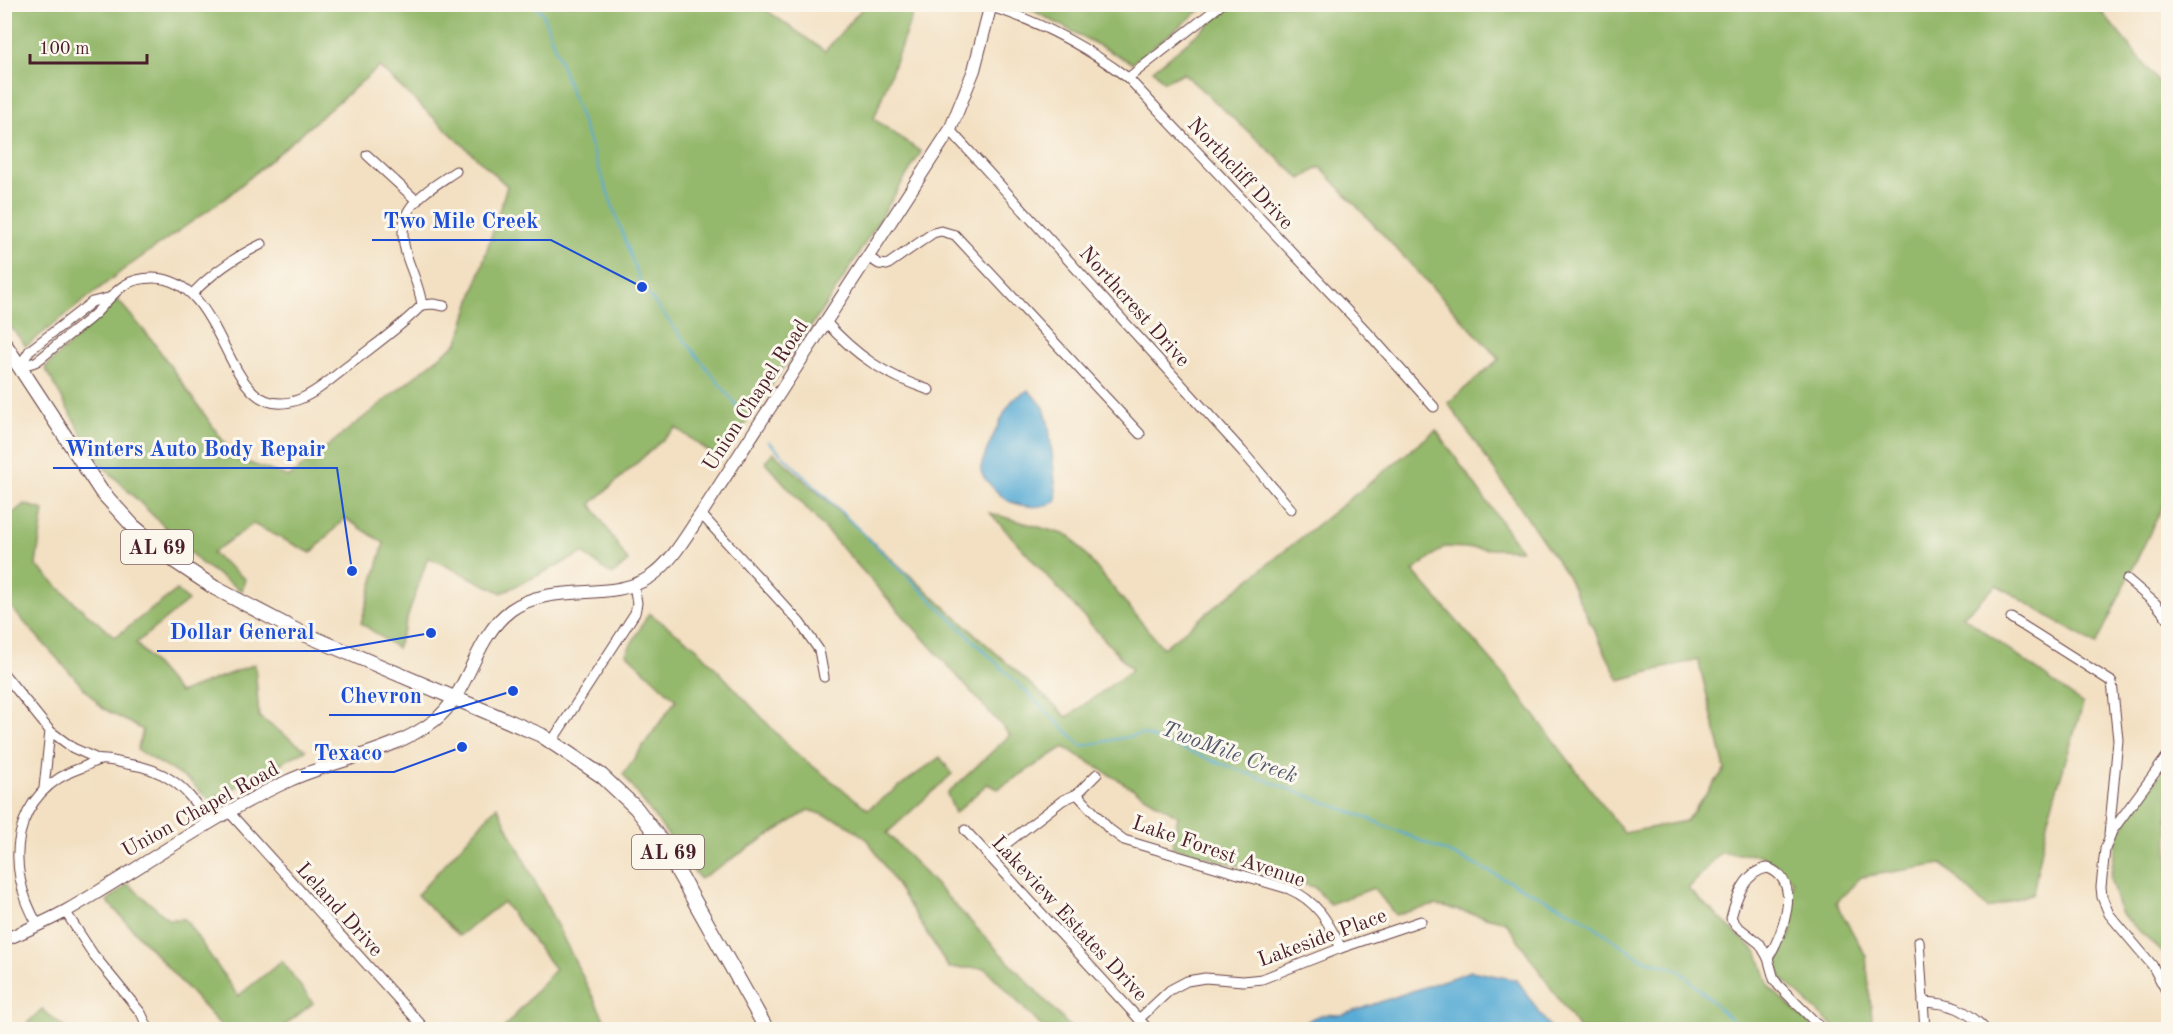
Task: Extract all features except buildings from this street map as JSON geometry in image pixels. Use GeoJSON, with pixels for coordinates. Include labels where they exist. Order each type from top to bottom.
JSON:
{"type":"FeatureCollection","features":[{"type":"Feature","properties":{"kind":"main road","name":"AL 69"},"geometry":{"type":"LineString","coordinates":[[4,343],[101,491],[133,526],[176,562],[215,588],[266,616],[516,723],[552,741],[595,770],[616,788],[636,808],[659,838],[767,1029]]}},
{"type":"Feature","properties":{"kind":"street"},"geometry":{"type":"LineString","coordinates":[[1128,78],[1222,4]]}},
{"type":"Feature","properties":{"kind":"street","name":"Northcliff Drive"},"geometry":{"type":"LineString","coordinates":[[991,6],[1048,27],[1098,56],[1128,78],[1371,336],[1434,407]]}},
{"type":"Feature","properties":{"kind":"street","name":"Union Chapel Road"},"geometry":{"type":"LineString","coordinates":[[4,940],[65,911],[209,822],[289,780],[388,746],[422,729],[437,719],[456,698],[489,634],[510,611],[535,599],[550,595],[634,585],[650,577],[665,564],[701,514],[951,130],[974,70],[991,6]]}},
{"type":"Feature","properties":{"kind":"street","name":"Northcrest Drive"},"geometry":{"type":"LineString","coordinates":[[951,130],[1210,416],[1291,510]]}},
{"type":"Feature","properties":{"kind":"street"},"geometry":{"type":"LineString","coordinates":[[367,155],[417,201]]}},
{"type":"Feature","properties":{"kind":"street"},"geometry":{"type":"LineString","coordinates":[[422,305],[405,250],[402,231],[406,212],[425,192],[456,171]]}},
{"type":"Feature","properties":{"kind":"street"},"geometry":{"type":"LineString","coordinates":[[868,257],[879,264],[887,264],[933,233],[940,231],[955,235],[1140,434]]}},
{"type":"Feature","properties":{"kind":"street"},"geometry":{"type":"LineString","coordinates":[[192,294],[210,275],[234,258],[262,244]]}},
{"type":"Feature","properties":{"kind":"street"},"geometry":{"type":"LineString","coordinates":[[20,366],[30,350],[92,302],[108,298],[124,285],[134,281],[154,278],[173,282],[192,294],[208,315],[249,389],[264,400],[283,404],[302,399],[318,389],[408,319],[422,305],[444,306]]}},
{"type":"Feature","properties":{"kind":"street"},"geometry":{"type":"LineString","coordinates":[[825,321],[847,345],[862,357],[886,372],[929,390]]}},
{"type":"Feature","properties":{"kind":"street"},"geometry":{"type":"LineString","coordinates":[[701,514],[800,623],[819,650],[824,677]]}},
{"type":"Feature","properties":{"kind":"street"},"geometry":{"type":"LineString","coordinates":[[2127,579],[2156,604],[2169,619]]}},
{"type":"Feature","properties":{"kind":"street"},"geometry":{"type":"LineString","coordinates":[[552,741],[635,613],[637,603],[634,585]]}},
{"type":"Feature","properties":{"kind":"street"},"geometry":{"type":"LineString","coordinates":[[2011,618],[2112,682],[2118,740],[2108,840]]}},
{"type":"Feature","properties":{"kind":"street"},"geometry":{"type":"LineString","coordinates":[[4,674],[50,731],[73,748],[100,760],[137,765],[164,775],[187,793],[209,822]]}},
{"type":"Feature","properties":{"kind":"street"},"geometry":{"type":"LineString","coordinates":[[44,788],[50,731]]}},
{"type":"Feature","properties":{"kind":"street"},"geometry":{"type":"LineString","coordinates":[[2169,755],[2112,831],[2105,849],[2101,887],[2104,906],[2152,965],[2169,994]]}},
{"type":"Feature","properties":{"kind":"street"},"geometry":{"type":"LineString","coordinates":[[38,925],[21,890],[17,851],[21,832],[28,814],[44,788],[67,773],[100,760]]}},
{"type":"Feature","properties":{"kind":"street"},"geometry":{"type":"LineString","coordinates":[[989,857],[1063,800],[1077,794],[1098,774]]}},
{"type":"Feature","properties":{"kind":"street","name":"Lake Forest Avenue"},"geometry":{"type":"LineString","coordinates":[[1077,794],[1109,829],[1124,840],[1289,889],[1306,897],[1326,918],[1341,948]]}},
{"type":"Feature","properties":{"kind":"street","name":"Leland Drive"},"geometry":{"type":"LineString","coordinates":[[229,812],[426,1029]]}},
{"type":"Feature","properties":{"kind":"street","name":"Lakeview Estates Drive"},"geometry":{"type":"LineString","coordinates":[[964,830],[1149,1029]]}},
{"type":"Feature","properties":{"kind":"street"},"geometry":{"type":"LineString","coordinates":[[1768,958],[1781,934],[1786,916],[1783,879],[1777,871],[1768,868],[1758,869],[1750,874],[1731,918],[1737,926],[1760,944],[1779,986],[1823,1029]]}},
{"type":"Feature","properties":{"kind":"street"},"geometry":{"type":"LineString","coordinates":[[65,911],[93,954],[141,1013],[149,1029]]}},
{"type":"Feature","properties":{"kind":"street","name":"Lakeside Place"},"geometry":{"type":"LineString","coordinates":[[1139,1019],[1170,990],[1187,981],[1205,978],[1252,981],[1421,921]]}},
{"type":"Feature","properties":{"kind":"street"},"geometry":{"type":"LineString","coordinates":[[1919,941],[1925,1029]]}},
{"type":"Feature","properties":{"kind":"street"},"geometry":{"type":"LineString","coordinates":[[1923,1002],[1953,1006],[1970,1015],[1986,1029]]}},
{"type":"Feature","properties":{"kind":"green space"},"geometry":{"type":"Polygon","coordinates":[[[2095,4],[2168,93],[2168,495],[2096,645],[1997,585],[1963,616],[2083,704],[2048,818],[2033,893],[1988,909],[1942,864],[1861,877],[1836,903],[1866,956],[1873,1029],[1836,1029],[1781,978],[1776,961],[1792,931],[1792,880],[1760,855],[1720,853],[1688,889],[1758,953],[1769,987],[1815,1029],[1579,1029],[1506,922],[1436,905],[1395,915],[1374,888],[1330,904],[1314,887],[1172,847],[1178,816],[1064,747],[998,789],[987,784],[955,813],[947,794],[1010,735],[765,462],[773,452],[1067,717],[1132,670],[990,513],[1070,536],[1163,648],[1436,430],[1521,550],[1444,547],[1413,571],[1503,674],[1624,833],[1686,821],[1725,769],[1698,659],[1619,680],[1566,574],[1448,403],[1499,359],[1320,167],[1301,179],[1183,73],[1164,82],[1153,70],[1233,5],[2095,4]]]}},
{"type":"Feature","properties":{"kind":"green space"},"geometry":{"type":"Polygon","coordinates":[[[4,5],[759,5],[825,51],[865,5],[916,5],[874,119],[921,152],[843,279],[721,460],[676,428],[591,504],[628,561],[612,575],[583,553],[502,593],[428,557],[397,648],[361,623],[384,543],[345,518],[311,553],[253,524],[212,553],[245,579],[242,591],[202,564],[95,458],[45,368],[117,299],[152,340],[235,458],[289,477],[458,342],[507,186],[379,67],[227,197],[123,270],[26,346],[5,320],[4,269],[7,266],[4,263],[4,5]]]}},
{"type":"Feature","properties":{"kind":"green space"},"geometry":{"type":"Polygon","coordinates":[[[1026,5],[1207,5],[1132,63],[1026,5]]]}},
{"type":"Feature","properties":{"kind":"green space"},"geometry":{"type":"Polygon","coordinates":[[[24,504],[44,510],[36,565],[77,605],[115,637],[177,590],[188,601],[136,643],[179,693],[255,664],[259,717],[306,750],[210,801],[190,781],[137,750],[143,730],[102,708],[5,601],[5,520],[24,504]]]}},
{"type":"Feature","properties":{"kind":"green space"},"geometry":{"type":"Polygon","coordinates":[[[649,613],[696,647],[792,750],[868,809],[940,757],[952,774],[887,833],[1072,1029],[1044,1029],[985,968],[949,968],[868,840],[843,822],[809,810],[700,879],[623,774],[676,700],[626,653],[649,613]]]}},
{"type":"Feature","properties":{"kind":"green space"},"geometry":{"type":"Polygon","coordinates":[[[2168,763],[2168,959],[2120,912],[2110,878],[2118,833],[2168,763]]]}},
{"type":"Feature","properties":{"kind":"green space"},"geometry":{"type":"Polygon","coordinates":[[[497,806],[609,1029],[503,1029],[555,969],[503,902],[459,936],[417,895],[497,806]]]}},
{"type":"Feature","properties":{"kind":"green space"},"geometry":{"type":"Polygon","coordinates":[[[128,884],[168,919],[185,919],[238,996],[282,961],[313,1003],[280,1029],[224,1029],[107,901],[128,884]]]}},
{"type":"Feature","properties":{"kind":"green space"},"geometry":{"type":"Polygon","coordinates":[[[42,1009],[66,1029],[21,1029],[42,1009]]]}},
{"type":"Feature","properties":{"kind":"water"},"geometry":{"type":"Polygon","coordinates":[[[1028,390],[1044,407],[1049,427],[1057,500],[1040,506],[1020,505],[1006,499],[988,483],[981,471],[988,447],[1005,413],[1013,400],[1028,390]]]}},
{"type":"Feature","properties":{"kind":"water"},"geometry":{"type":"Polygon","coordinates":[[[1471,971],[1517,980],[1551,1029],[1300,1028],[1319,1016],[1342,1015],[1471,971]]]}},
{"type":"Feature","properties":{"kind":"waterway"},"geometry":{"type":"LineString","coordinates":[[533,4],[542,12],[642,287],[741,411]]}},
{"type":"Feature","properties":{"kind":"waterway","name":"TwoMile Creek"},"geometry":{"type":"LineString","coordinates":[[768,441],[1082,746],[1142,734],[1367,818],[1463,859],[1578,915],[1640,958],[1679,970],[1742,1030]]}},
{"type":"Feature","properties":{"kind":"place","name":"Two Mile Creek"},"geometry":{"type":"Point","coordinates":[642,287]}},
{"type":"Feature","properties":{"kind":"place","name":"Winters Auto Body Repair"},"geometry":{"type":"Point","coordinates":[352,571]}},
{"type":"Feature","properties":{"kind":"place","name":"Dollar General"},"geometry":{"type":"Point","coordinates":[431,633]}},
{"type":"Feature","properties":{"kind":"place","name":"Chevron"},"geometry":{"type":"Point","coordinates":[513,691]}},
{"type":"Feature","properties":{"kind":"place","name":"Texaco"},"geometry":{"type":"Point","coordinates":[462,747]}}]}
